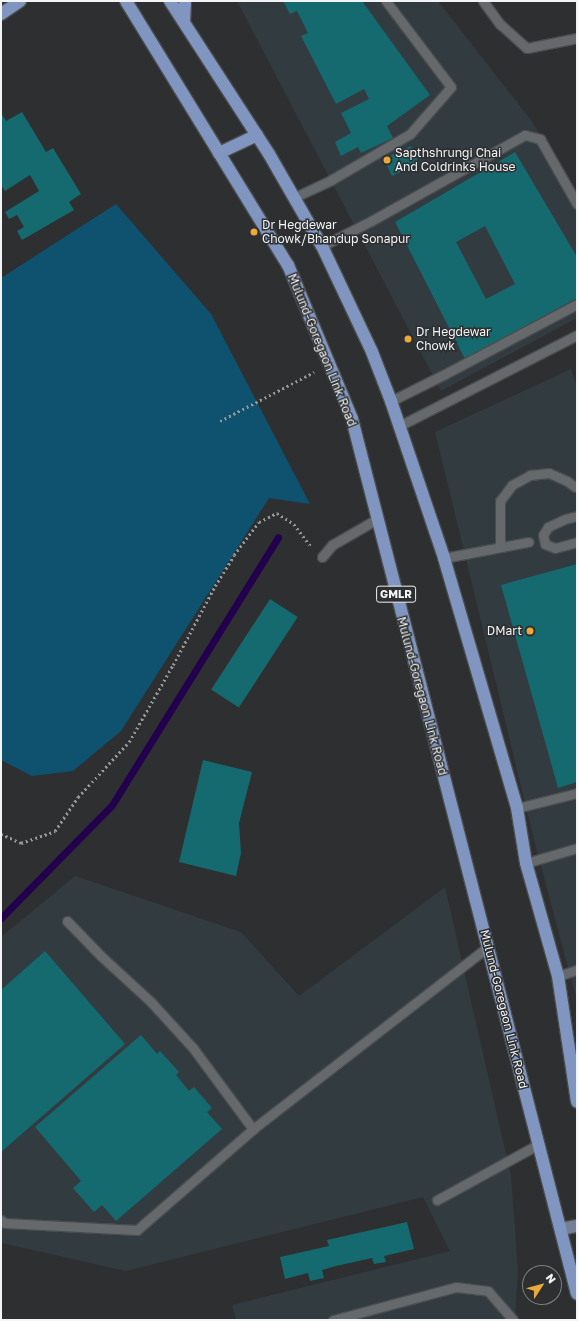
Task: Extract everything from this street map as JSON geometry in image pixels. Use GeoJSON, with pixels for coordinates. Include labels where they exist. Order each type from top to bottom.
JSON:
{"type":"FeatureCollection","features":[{"type":"Feature","properties":{"kind":"main road"},"geometry":{"type":"LineString","coordinates":[[1,14],[20,1]]}},
{"type":"Feature","properties":{"kind":"main road","name":"Mulund-Goregaon Link Road"},"geometry":{"type":"LineString","coordinates":[[126,1],[288,265],[352,419],[561,1229],[573,1260],[577,1294]]}},
{"type":"Feature","properties":{"kind":"main road"},"geometry":{"type":"LineString","coordinates":[[170,1],[257,135],[322,246],[372,352],[391,401],[444,558],[516,808],[526,863],[558,976],[577,1102]]}},
{"type":"Feature","properties":{"kind":"main road"},"geometry":{"type":"LineString","coordinates":[[184,22],[185,1]]}},
{"type":"Feature","properties":{"kind":"main road"},"geometry":{"type":"LineString","coordinates":[[219,153],[257,135]]}},
{"type":"Feature","properties":{"kind":"street"},"geometry":{"type":"LineString","coordinates":[[561,1229],[577,1226]]}},
{"type":"Feature","properties":{"kind":"lane"},"geometry":{"type":"LineString","coordinates":[[295,198],[331,180],[410,134],[451,87],[386,1]]}},
{"type":"Feature","properties":{"kind":"lane"},"geometry":{"type":"LineString","coordinates":[[483,1],[500,24],[527,48],[577,38]]}},
{"type":"Feature","properties":{"kind":"lane"},"geometry":{"type":"LineString","coordinates":[[322,246],[371,221],[525,135],[540,139],[577,204]]}},
{"type":"Feature","properties":{"kind":"lane"},"geometry":{"type":"LineString","coordinates":[[391,401],[577,304]]}},
{"type":"Feature","properties":{"kind":"lane"},"geometry":{"type":"LineString","coordinates":[[399,426],[577,335]]}},
{"type":"Feature","properties":{"kind":"lane"},"geometry":{"type":"LineString","coordinates":[[500,547],[500,501],[512,485],[530,475],[549,473],[567,481],[574,487]]}},
{"type":"Feature","properties":{"kind":"lane"},"geometry":{"type":"LineString","coordinates":[[577,516],[565,519],[548,527],[543,535],[544,544],[555,548],[577,542]]}},
{"type":"Feature","properties":{"kind":"lane"},"geometry":{"type":"LineString","coordinates":[[322,557],[332,545],[377,519]]}},
{"type":"Feature","properties":{"kind":"lane"},"geometry":{"type":"LineString","coordinates":[[444,558],[528,542]]}},
{"type":"Feature","properties":{"kind":"lane"},"geometry":{"type":"LineString","coordinates":[[516,808],[577,793]]}},
{"type":"Feature","properties":{"kind":"lane"},"geometry":{"type":"LineString","coordinates":[[526,863],[577,848]]}},
{"type":"Feature","properties":{"kind":"lane"},"geometry":{"type":"LineString","coordinates":[[67,921],[101,956],[150,1002],[192,1048],[253,1129]]}},
{"type":"Feature","properties":{"kind":"lane"},"geometry":{"type":"LineString","coordinates":[[1,1220],[5,1223],[137,1230],[253,1129],[488,946]]}},
{"type":"Feature","properties":{"kind":"lane"},"geometry":{"type":"LineString","coordinates":[[558,976],[577,970]]}},
{"type":"Feature","properties":{"kind":"lane"},"geometry":{"type":"LineString","coordinates":[[438,1200],[539,1144]]}},
{"type":"Feature","properties":{"kind":"lane"},"geometry":{"type":"LineString","coordinates":[[333,1320],[456,1287],[488,1291],[513,1320]]}},
{"type":"Feature","properties":{"kind":"path"},"geometry":{"type":"LineString","coordinates":[[220,421],[329,364]]}},
{"type":"Feature","properties":{"kind":"path"},"geometry":{"type":"LineString","coordinates":[[1,834],[21,843],[55,831],[78,797],[128,742],[173,665],[215,586],[234,555],[259,522],[277,513],[294,524],[310,545],[332,545]]}},
{"type":"Feature","properties":{"kind":"shaded area"},"geometry":{"type":"Polygon","coordinates":[[[237,1],[438,1],[531,120],[577,194],[577,318],[441,391],[237,1]]]}},
{"type":"Feature","properties":{"kind":"shaded area"},"geometry":{"type":"Polygon","coordinates":[[[116,204],[211,314],[310,504],[269,498],[121,731],[73,771],[32,776],[1,760],[1,278],[116,204]]]}},
{"type":"Feature","properties":{"kind":"shaded area","name":"DMart"},"geometry":{"type":"Polygon","coordinates":[[[571,369],[577,387],[577,1001],[534,840],[435,432],[571,369]]]}},
{"type":"Feature","properties":{"kind":"shaded area"},"geometry":{"type":"Polygon","coordinates":[[[75,876],[241,932],[299,996],[445,887],[511,1176],[518,1270],[515,1320],[236,1320],[232,1305],[450,1251],[423,1197],[126,1271],[1,1243],[1,937],[75,876]]]}},
{"type":"Feature","properties":{"kind":"building"},"geometry":{"type":"Polygon","coordinates":[[[283,1],[362,1],[430,95],[387,126],[393,138],[361,153],[358,147],[341,156],[335,142],[351,133],[341,113],[369,99],[364,89],[336,104],[301,36],[308,33],[297,11],[290,14],[283,1]]]}},
{"type":"Feature","properties":{"kind":"building"},"geometry":{"type":"Polygon","coordinates":[[[22,112],[46,152],[53,148],[81,194],[69,202],[74,210],[22,240],[17,231],[24,227],[17,215],[9,219],[5,212],[39,191],[30,175],[5,191],[1,185],[1,113],[6,121],[22,112]]]}},
{"type":"Feature","properties":{"kind":"building"},"geometry":{"type":"Polygon","coordinates":[[[411,146],[419,163],[392,176],[384,159],[411,146]]]}},
{"type":"Feature","properties":{"kind":"building"},"geometry":{"type":"Polygon","coordinates":[[[515,152],[577,257],[577,298],[465,359],[395,222],[515,152]],[[485,226],[456,242],[486,299],[515,284],[485,226]]]}},
{"type":"Feature","properties":{"kind":"building"},"geometry":{"type":"Polygon","coordinates":[[[577,564],[577,782],[558,788],[501,585],[577,564]]]}},
{"type":"Feature","properties":{"kind":"building"},"geometry":{"type":"Polygon","coordinates":[[[270,599],[298,617],[239,708],[211,690],[270,599]]]}},
{"type":"Feature","properties":{"kind":"building"},"geometry":{"type":"Polygon","coordinates":[[[203,760],[252,772],[239,823],[241,853],[236,876],[179,862],[203,760]]]}},
{"type":"Feature","properties":{"kind":"building"},"geometry":{"type":"Polygon","coordinates":[[[45,951],[125,1044],[1,1152],[1,990],[45,951]]]}},
{"type":"Feature","properties":{"kind":"building"},"geometry":{"type":"Polygon","coordinates":[[[141,1035],[157,1054],[160,1051],[179,1072],[176,1075],[189,1091],[194,1087],[212,1108],[207,1112],[222,1129],[116,1221],[102,1205],[94,1212],[73,1188],[81,1181],[35,1127],[141,1035]]]}},
{"type":"Feature","properties":{"kind":"building"},"geometry":{"type":"Polygon","coordinates":[[[407,1222],[414,1249],[384,1256],[386,1262],[374,1264],[372,1258],[322,1270],[324,1278],[310,1281],[308,1273],[285,1279],[280,1257],[329,1246],[327,1240],[407,1222]]]}},
{"type":"Feature","properties":{"kind":"waterway"},"geometry":{"type":"LineString","coordinates":[[1,918],[112,805],[278,537]]}},
{"type":"Feature","properties":{"kind":"place","name":"Sapthshrungi Chai And Coldrinks House"},"geometry":{"type":"Point","coordinates":[387,160]}},
{"type":"Feature","properties":{"kind":"place","name":"Dr Hegdewar Chowk/Bhandup Sonapur"},"geometry":{"type":"Point","coordinates":[254,232]}},
{"type":"Feature","properties":{"kind":"place","name":"Dr Hegdewar Chowk"},"geometry":{"type":"Point","coordinates":[408,339]}},
{"type":"Feature","properties":{"kind":"place","name":"DMart"},"geometry":{"type":"Point","coordinates":[530,631]}}]}
